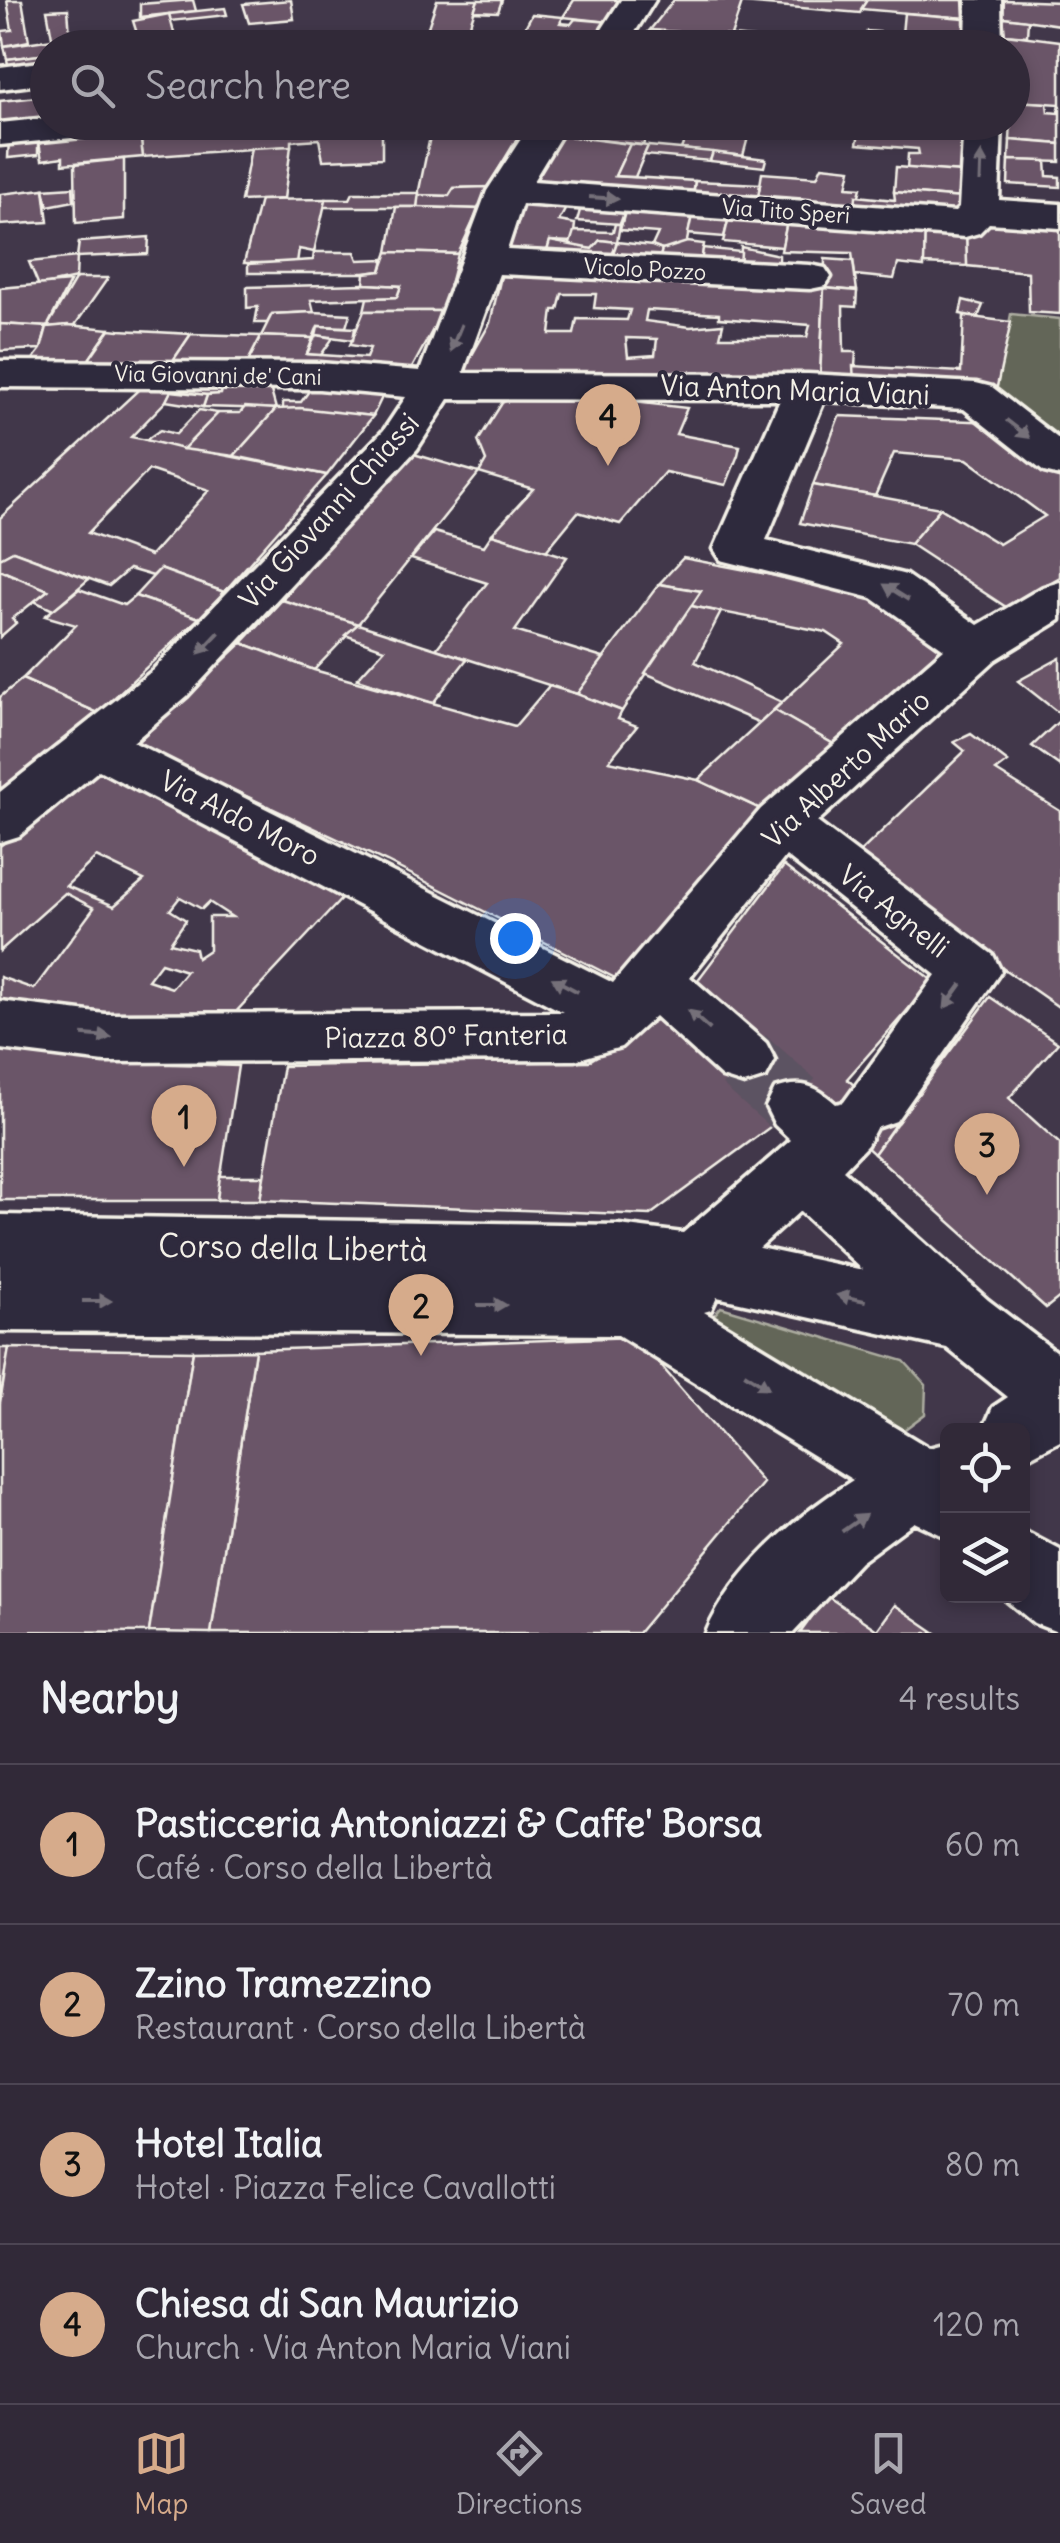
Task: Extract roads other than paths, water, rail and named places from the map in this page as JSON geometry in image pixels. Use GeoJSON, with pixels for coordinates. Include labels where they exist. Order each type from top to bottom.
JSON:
{"type":"FeatureCollection","features":[{"type":"Feature","properties":{"kind":"street"},"geometry":{"type":"LineString","coordinates":[[619,30],[638,0]]}},
{"type":"Feature","properties":{"kind":"street"},"geometry":{"type":"LineString","coordinates":[[984,0],[984,30]]}},
{"type":"Feature","properties":{"kind":"street"},"geometry":{"type":"LineString","coordinates":[[0,78],[30,74]]}},
{"type":"Feature","properties":{"kind":"street"},"geometry":{"type":"LineString","coordinates":[[0,134],[30,131]]}},
{"type":"Feature","properties":{"kind":"street","name":"Via Giovanni Chiassi"},"geometry":{"type":"LineString","coordinates":[[0,822],[168,684],[401,439],[435,386],[458,335],[506,191],[539,140]]}},
{"type":"Feature","properties":{"kind":"street"},"geometry":{"type":"LineString","coordinates":[[979,211],[982,140]]}},
{"type":"Feature","properties":{"kind":"street","name":"Via Tito Speri"},"geometry":{"type":"LineString","coordinates":[[506,191],[965,225],[979,211],[1060,216]]}},
{"type":"Feature","properties":{"kind":"street","name":"Vicolo Pozzo"},"geometry":{"type":"LineString","coordinates":[[481,262],[810,277]]}},
{"type":"Feature","properties":{"kind":"street","name":"Via Giovanni de' Cani"},"geometry":{"type":"LineString","coordinates":[[0,374],[320,376],[435,386]]}},
{"type":"Feature","properties":{"kind":"street","name":"Via Anton Maria Viani"},"geometry":{"type":"LineString","coordinates":[[435,386],[808,387],[976,396],[1060,462]]}},
{"type":"Feature","properties":{"kind":"street"},"geometry":{"type":"LineString","coordinates":[[808,387],[738,549],[889,586],[977,648]]}},
{"type":"Feature","properties":{"kind":"street","name":"Via Alberto Mario"},"geometry":{"type":"LineString","coordinates":[[637,997],[781,823],[977,648],[1060,598]]}},
{"type":"Feature","properties":{"kind":"street","name":"Via Aldo Moro"},"geometry":{"type":"LineString","coordinates":[[95,745],[385,890]]}},
{"type":"Feature","properties":{"kind":"street","name":"Via Agnelli"},"geometry":{"type":"LineString","coordinates":[[781,823],[972,971],[830,1129]]}},
{"type":"Feature","properties":{"kind":"street","name":"Piazza 80° Fanteria"},"geometry":{"type":"LineString","coordinates":[[0,1025],[105,1038],[575,1036],[600,1030],[637,997],[385,890]]}},
{"type":"Feature","properties":{"kind":"street"},"geometry":{"type":"LineString","coordinates":[[637,997],[744,1060]]}},
{"type":"Feature","properties":{"kind":"street"},"geometry":{"type":"LineString","coordinates":[[663,1290],[830,1129],[965,1322],[1060,1400],[1028,1423]]}},
{"type":"Feature","properties":{"kind":"street","name":"Corso della Libertà"},"geometry":{"type":"LineString","coordinates":[[0,1243],[663,1290]]}},
{"type":"Feature","properties":{"kind":"street"},"geometry":{"type":"LineString","coordinates":[[663,1290],[965,1322]]}},
{"type":"Feature","properties":{"kind":"street"},"geometry":{"type":"LineString","coordinates":[[663,1290],[938,1487]]}},
{"type":"Feature","properties":{"kind":"street","name":"Corso della Libertà"},"geometry":{"type":"LineString","coordinates":[[0,1300],[663,1290]]}},
{"type":"Feature","properties":{"kind":"street"},"geometry":{"type":"LineString","coordinates":[[744,1633],[794,1572],[847,1528],[938,1487]]}},
{"type":"Feature","properties":{"kind":"street"},"geometry":{"type":"LineString","coordinates":[[1030,1573],[1060,1597]]}},
{"type":"Feature","properties":{"kind":"tunnel"},"geometry":{"type":"LineString","coordinates":[[744,1060],[797,1107]]}},
{"type":"Feature","properties":{"kind":"place","name":"Chiesa di San Maurizio"},"geometry":{"type":"Point","coordinates":[608,466]}},
{"type":"Feature","properties":{"kind":"place","name":"Pasticceria Antoniazzi & Caffe' Borsa"},"geometry":{"type":"Point","coordinates":[184,1167]}},
{"type":"Feature","properties":{"kind":"place","name":"Hotel Italia"},"geometry":{"type":"Point","coordinates":[987,1195]}},
{"type":"Feature","properties":{"kind":"place","name":"Zzino Tramezzino"},"geometry":{"type":"Point","coordinates":[421,1356]}}]}
